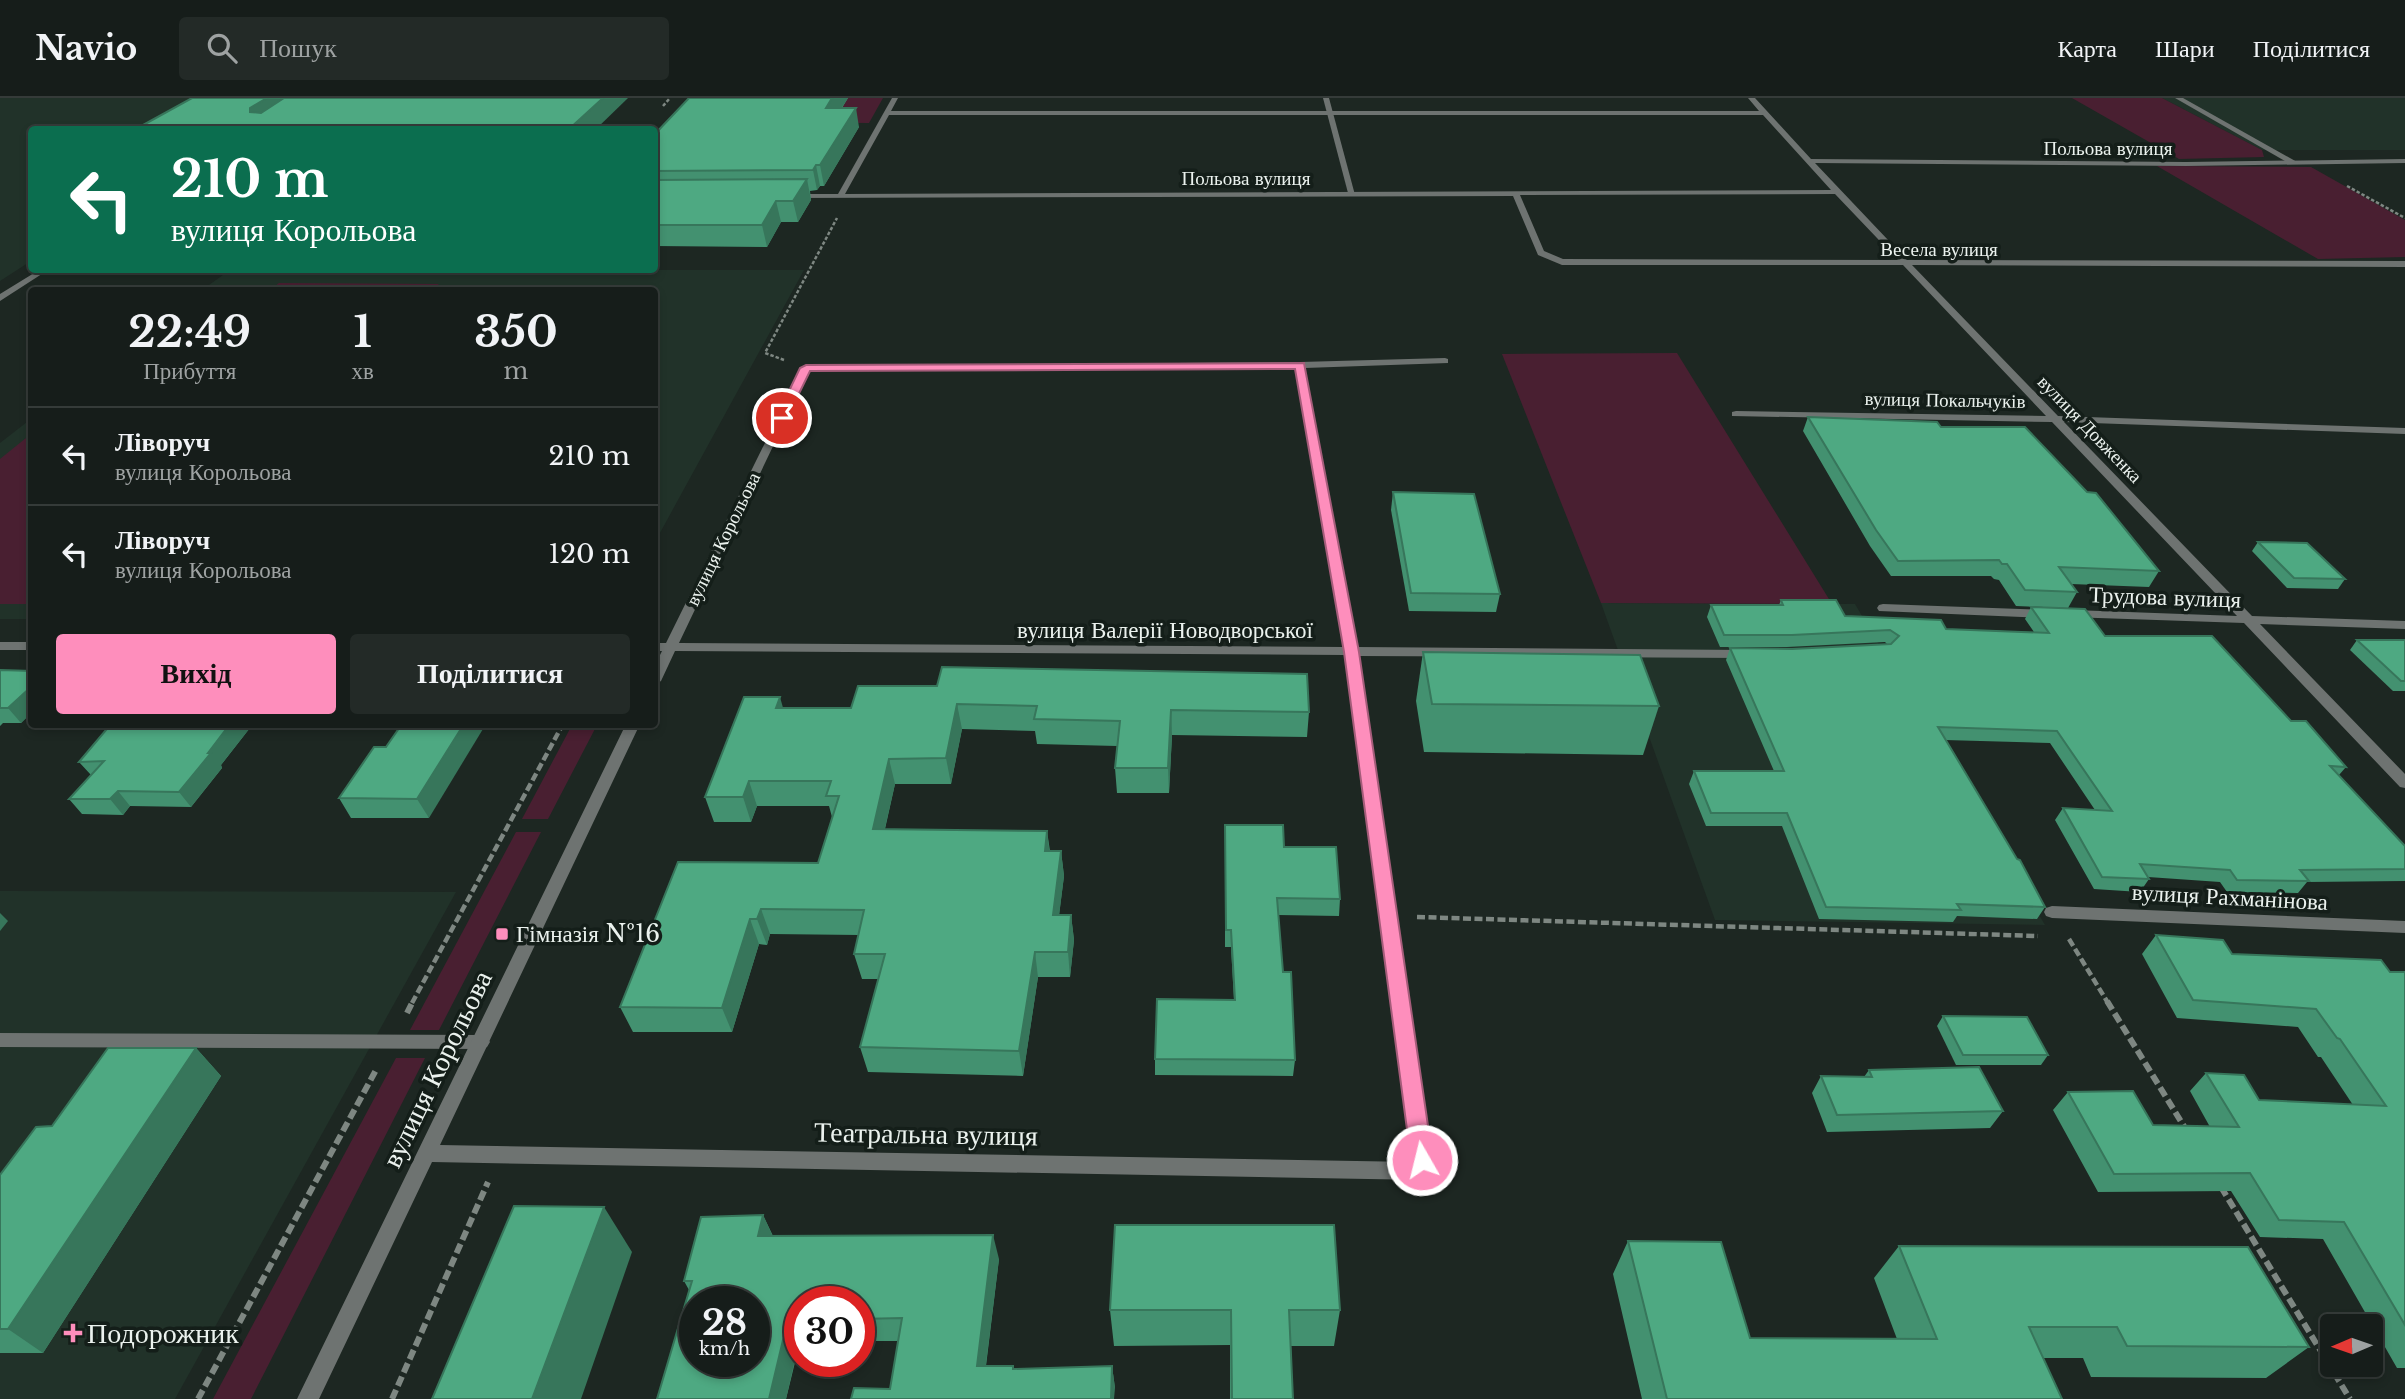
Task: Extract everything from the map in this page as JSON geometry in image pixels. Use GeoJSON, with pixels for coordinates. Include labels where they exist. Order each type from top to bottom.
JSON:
{"type":"FeatureCollection","features":[{"type":"Feature","properties":{"kind":"street"},"geometry":{"type":"LineString","coordinates":[[841,196],[895,98]]}},
{"type":"Feature","properties":{"kind":"street"},"geometry":{"type":"LineString","coordinates":[[1326,98],[1352,193]]}},
{"type":"Feature","properties":{"kind":"street","name":"вулиця Довженка"},"geometry":{"type":"LineString","coordinates":[[1751,98],[1837,192],[2405,783]]}},
{"type":"Feature","properties":{"kind":"street"},"geometry":{"type":"LineString","coordinates":[[2178,98],[2293,162]]}},
{"type":"Feature","properties":{"kind":"street"},"geometry":{"type":"LineString","coordinates":[[887,113],[1766,113]]}},
{"type":"Feature","properties":{"kind":"street","name":"Польова вулиця"},"geometry":{"type":"LineString","coordinates":[[1810,161],[2186,164],[2405,161]]}},
{"type":"Feature","properties":{"kind":"street","name":"Весела вулиця"},"geometry":{"type":"LineString","coordinates":[[1515,192],[1541,253],[1562,262],[1909,265],[2405,264]]}},
{"type":"Feature","properties":{"kind":"street","name":"Польова вулиця"},"geometry":{"type":"LineString","coordinates":[[787,196],[1837,192]]}},
{"type":"Feature","properties":{"kind":"street"},"geometry":{"type":"LineString","coordinates":[[0,298],[39,273]]}},
{"type":"Feature","properties":{"kind":"street"},"geometry":{"type":"LineString","coordinates":[[806,368],[1300,365],[1445,361]]}},
{"type":"Feature","properties":{"kind":"street"},"geometry":{"type":"LineString","coordinates":[[1300,365],[1351,652],[1388,916]]}},
{"type":"Feature","properties":{"kind":"street","name":"вулиця Корольова"},"geometry":{"type":"LineString","coordinates":[[658,673],[806,368]]}},
{"type":"Feature","properties":{"kind":"street","name":"вулиця Покальчуків"},"geometry":{"type":"LineString","coordinates":[[1736,414],[2056,419],[2405,431]]}},
{"type":"Feature","properties":{"kind":"street","name":"Трудова вулиця"},"geometry":{"type":"LineString","coordinates":[[1883,608],[2405,625]]}},
{"type":"Feature","properties":{"kind":"street"},"geometry":{"type":"LineString","coordinates":[[0,646],[28,646]]}},
{"type":"Feature","properties":{"kind":"street","name":"вулиця Валерії Новодворської"},"geometry":{"type":"LineString","coordinates":[[658,647],[1760,654]]}},
{"type":"Feature","properties":{"kind":"street","name":"вулиця Корольова"},"geometry":{"type":"LineString","coordinates":[[309,1399],[632,728]]}},
{"type":"Feature","properties":{"kind":"street","name":"вулиця Рахманінова"},"geometry":{"type":"LineString","coordinates":[[2052,912],[2405,927]]}},
{"type":"Feature","properties":{"kind":"street","name":"Театральна вулиця"},"geometry":{"type":"LineString","coordinates":[[428,1153],[1424,1171],[1388,916]]}},
{"type":"Feature","properties":{"kind":"street"},"geometry":{"type":"LineString","coordinates":[[0,1040],[481,1042]]}},
{"type":"Feature","properties":{"kind":"path"},"geometry":{"type":"LineString","coordinates":[[663,106],[670,98]]}},
{"type":"Feature","properties":{"kind":"path"},"geometry":{"type":"LineString","coordinates":[[2304,161],[2405,218]]}},
{"type":"Feature","properties":{"kind":"path"},"geometry":{"type":"LineString","coordinates":[[806,368],[765,353],[845,202],[841,196]]}},
{"type":"Feature","properties":{"kind":"path"},"geometry":{"type":"LineString","coordinates":[[2052,912],[2191,1138]]}},
{"type":"Feature","properties":{"kind":"path"},"geometry":{"type":"LineString","coordinates":[[1388,916],[2040,936]]}},
{"type":"Feature","properties":{"kind":"path"},"geometry":{"type":"LineString","coordinates":[[392,1399],[501,1154]]}},
{"type":"Feature","properties":{"kind":"path"},"geometry":{"type":"LineString","coordinates":[[2220,1186],[2350,1399]]}},
{"type":"Feature","properties":{"kind":"shaded area"},"geometry":{"type":"Polygon","coordinates":[[[0,98],[292,98],[247,126],[28,126],[28,263],[0,281],[0,98]]]}},
{"type":"Feature","properties":{"kind":"shaded area"},"geometry":{"type":"Polygon","coordinates":[[[718,98],[883,98],[869,123],[744,122],[718,98]]]}},
{"type":"Feature","properties":{"kind":"shaded area"},"geometry":{"type":"Polygon","coordinates":[[[2072,98],[2162,98],[2262,150],[2264,157],[2179,159],[2072,98]]]}},
{"type":"Feature","properties":{"kind":"shaded area"},"geometry":{"type":"Polygon","coordinates":[[[2162,98],[2405,98],[2405,150],[2262,150],[2162,98]]]}},
{"type":"Feature","properties":{"kind":"shaded area"},"geometry":{"type":"Polygon","coordinates":[[[2157,166],[2311,167],[2405,220],[2405,257],[2318,259],[2157,166]]]}},
{"type":"Feature","properties":{"kind":"shaded area"},"geometry":{"type":"Polygon","coordinates":[[[658,270],[804,270],[658,537],[658,287],[206,287],[226,273],[658,273],[658,270]]]}},
{"type":"Feature","properties":{"kind":"shaded area"},"geometry":{"type":"Polygon","coordinates":[[[279,283],[439,284],[436,287],[274,287],[279,283]]]}},
{"type":"Feature","properties":{"kind":"shaded area"},"geometry":{"type":"Polygon","coordinates":[[[1677,353],[1832,604],[1601,603],[1502,354],[1677,353]]]}},
{"type":"Feature","properties":{"kind":"shaded area"},"geometry":{"type":"Polygon","coordinates":[[[28,421],[28,619],[0,619],[0,443],[28,421]]]}},
{"type":"Feature","properties":{"kind":"shaded area"},"geometry":{"type":"Polygon","coordinates":[[[28,436],[28,604],[0,604],[0,459],[28,436]]]}},
{"type":"Feature","properties":{"kind":"shaded area"},"geometry":{"type":"Polygon","coordinates":[[[1601,603],[1855,604],[2045,925],[1715,920],[1601,603]]]}},
{"type":"Feature","properties":{"kind":"shaded area"},"geometry":{"type":"Polygon","coordinates":[[[570,728],[595,728],[548,819],[522,819],[570,728]]]}},
{"type":"Feature","properties":{"kind":"shaded area"},"geometry":{"type":"Polygon","coordinates":[[[516,832],[541,832],[439,1030],[410,1030],[516,832]]]}},
{"type":"Feature","properties":{"kind":"shaded area"},"geometry":{"type":"Polygon","coordinates":[[[0,891],[456,892],[175,1399],[0,1399],[0,891]]]}},
{"type":"Feature","properties":{"kind":"shaded area"},"geometry":{"type":"Polygon","coordinates":[[[396,1058],[425,1058],[251,1399],[213,1399],[396,1058]]]}},
{"type":"Feature","properties":{"kind":"building"},"geometry":{"type":"Polygon","coordinates":[[[192,98],[267,98],[250,108],[250,112],[261,113],[284,98],[603,98],[572,126],[141,126],[192,98]]]}},
{"type":"Feature","properties":{"kind":"building"},"geometry":{"type":"Polygon","coordinates":[[[689,98],[832,98],[826,108],[856,108],[820,165],[816,165],[813,170],[658,171],[658,131],[689,98]]]}},
{"type":"Feature","properties":{"kind":"building"},"geometry":{"type":"Polygon","coordinates":[[[807,179],[793,201],[776,201],[762,225],[658,225],[658,180],[807,179]]]}},
{"type":"Feature","properties":{"kind":"building"},"geometry":{"type":"Polygon","coordinates":[[[1808,417],[1937,422],[1941,427],[2025,427],[2087,492],[2096,493],[2159,571],[2059,567],[2077,592],[2025,590],[2007,564],[2002,564],[1999,560],[1898,561],[1876,530],[1808,417]]]}},
{"type":"Feature","properties":{"kind":"building"},"geometry":{"type":"Polygon","coordinates":[[[1393,492],[1474,494],[1500,594],[1411,593],[1393,492]]]}},
{"type":"Feature","properties":{"kind":"building"},"geometry":{"type":"Polygon","coordinates":[[[2258,542],[2307,543],[2345,579],[2294,578],[2258,542]]]}},
{"type":"Feature","properties":{"kind":"building"},"geometry":{"type":"Polygon","coordinates":[[[1781,600],[1836,600],[1845,616],[1941,620],[1946,629],[2049,633],[2031,607],[2085,609],[2105,636],[2212,636],[2291,721],[2306,721],[2346,767],[2330,766],[2405,846],[2405,869],[2300,870],[2309,881],[2237,880],[2230,870],[2140,864],[2149,879],[2102,877],[2063,808],[2112,811],[2057,731],[1938,727],[2020,860],[2045,907],[1957,904],[1961,910],[1826,907],[1787,813],[1711,813],[1694,771],[1784,771],[1730,648],[1792,649],[1891,644],[1899,636],[1890,630],[1724,635],[1711,605],[1783,605],[1781,600]]]}},
{"type":"Feature","properties":{"kind":"building"},"geometry":{"type":"Polygon","coordinates":[[[2357,640],[2405,640],[2405,681],[2401,681],[2357,640]]]}},
{"type":"Feature","properties":{"kind":"building"},"geometry":{"type":"Polygon","coordinates":[[[1423,652],[1640,655],[1659,706],[1432,704],[1423,652]]]}},
{"type":"Feature","properties":{"kind":"building"},"geometry":{"type":"Polygon","coordinates":[[[942,667],[1307,674],[1309,712],[1171,710],[1168,768],[1115,768],[1120,721],[1034,719],[1037,706],[957,704],[946,758],[889,759],[873,829],[1047,831],[1045,851],[1061,851],[1053,915],[1071,915],[1068,952],[1035,952],[1019,1051],[860,1047],[885,954],[854,954],[864,910],[761,909],[757,919],[750,919],[722,1008],[620,1007],[678,862],[818,863],[839,796],[826,796],[831,781],[749,781],[743,797],[705,797],[744,697],[780,697],[776,708],[851,708],[858,686],[937,686],[942,667]]]}},
{"type":"Feature","properties":{"kind":"building"},"geometry":{"type":"Polygon","coordinates":[[[0,670],[28,671],[28,690],[8,708],[0,708],[0,670]]]}},
{"type":"Feature","properties":{"kind":"building"},"geometry":{"type":"Polygon","coordinates":[[[108,728],[227,728],[208,753],[211,753],[179,792],[118,791],[110,799],[69,799],[104,761],[79,762],[108,728]]]}},
{"type":"Feature","properties":{"kind":"building"},"geometry":{"type":"Polygon","coordinates":[[[399,728],[461,728],[417,799],[339,798],[374,747],[386,747],[399,728]]]}},
{"type":"Feature","properties":{"kind":"building"},"geometry":{"type":"Polygon","coordinates":[[[1225,825],[1283,825],[1284,847],[1336,847],[1340,899],[1277,898],[1283,972],[1291,972],[1295,1060],[1155,1059],[1157,999],[1235,1000],[1231,930],[1226,930],[1225,825]]]}},
{"type":"Feature","properties":{"kind":"building"},"geometry":{"type":"Polygon","coordinates":[[[2156,935],[2223,940],[2232,954],[2381,960],[2390,972],[2405,972],[2405,1325],[2344,1222],[2279,1220],[2250,1173],[2114,1174],[2068,1092],[2133,1091],[2153,1125],[2239,1127],[2206,1073],[2244,1075],[2259,1100],[2386,1106],[2316,1009],[2193,1000],[2156,935]]]}},
{"type":"Feature","properties":{"kind":"building"},"geometry":{"type":"Polygon","coordinates":[[[1943,1016],[2027,1017],[2048,1055],[1963,1055],[1943,1016]]]}},
{"type":"Feature","properties":{"kind":"building"},"geometry":{"type":"Polygon","coordinates":[[[108,1048],[196,1048],[8,1329],[0,1329],[0,1175],[36,1127],[52,1126],[108,1048]]]}},
{"type":"Feature","properties":{"kind":"building"},"geometry":{"type":"Polygon","coordinates":[[[1979,1067],[2003,1111],[1837,1115],[1821,1076],[1872,1077],[1869,1070],[1979,1067]]]}},
{"type":"Feature","properties":{"kind":"building"},"geometry":{"type":"Polygon","coordinates":[[[514,1206],[604,1207],[532,1399],[432,1399],[514,1206]]]}},
{"type":"Feature","properties":{"kind":"building"},"geometry":{"type":"Polygon","coordinates":[[[763,1215],[758,1236],[993,1235],[977,1366],[1013,1366],[1013,1369],[1112,1366],[1111,1399],[851,1399],[854,1388],[890,1389],[902,1318],[875,1319],[875,1286],[784,1286],[784,1336],[769,1399],[657,1399],[679,1325],[679,1377],[770,1377],[770,1286],[691,1286],[692,1281],[684,1281],[701,1217],[763,1215]]]}},
{"type":"Feature","properties":{"kind":"building"},"geometry":{"type":"Polygon","coordinates":[[[1115,1225],[1334,1225],[1340,1310],[1289,1310],[1293,1399],[1232,1399],[1231,1310],[1110,1310],[1115,1225]]]}},
{"type":"Feature","properties":{"kind":"building"},"geometry":{"type":"Polygon","coordinates":[[[1628,1241],[1721,1242],[1750,1338],[1937,1339],[1899,1246],[2248,1247],[2309,1347],[2127,1346],[2117,1327],[2029,1327],[2062,1399],[1667,1399],[1628,1241]]]}},
{"type":"Feature","properties":{"kind":"place","name":"Гімназія №16"},"geometry":{"type":"Point","coordinates":[502,934]}},
{"type":"Feature","properties":{"kind":"place","name":"Подорожник"},"geometry":{"type":"Point","coordinates":[73,1333]}},
{"type":"Feature","properties":{"kind":"route"},"geometry":{"type":"LineString","coordinates":[[782,418],[806,368],[1300,365],[1351,652],[1422,1160]]}}]}
